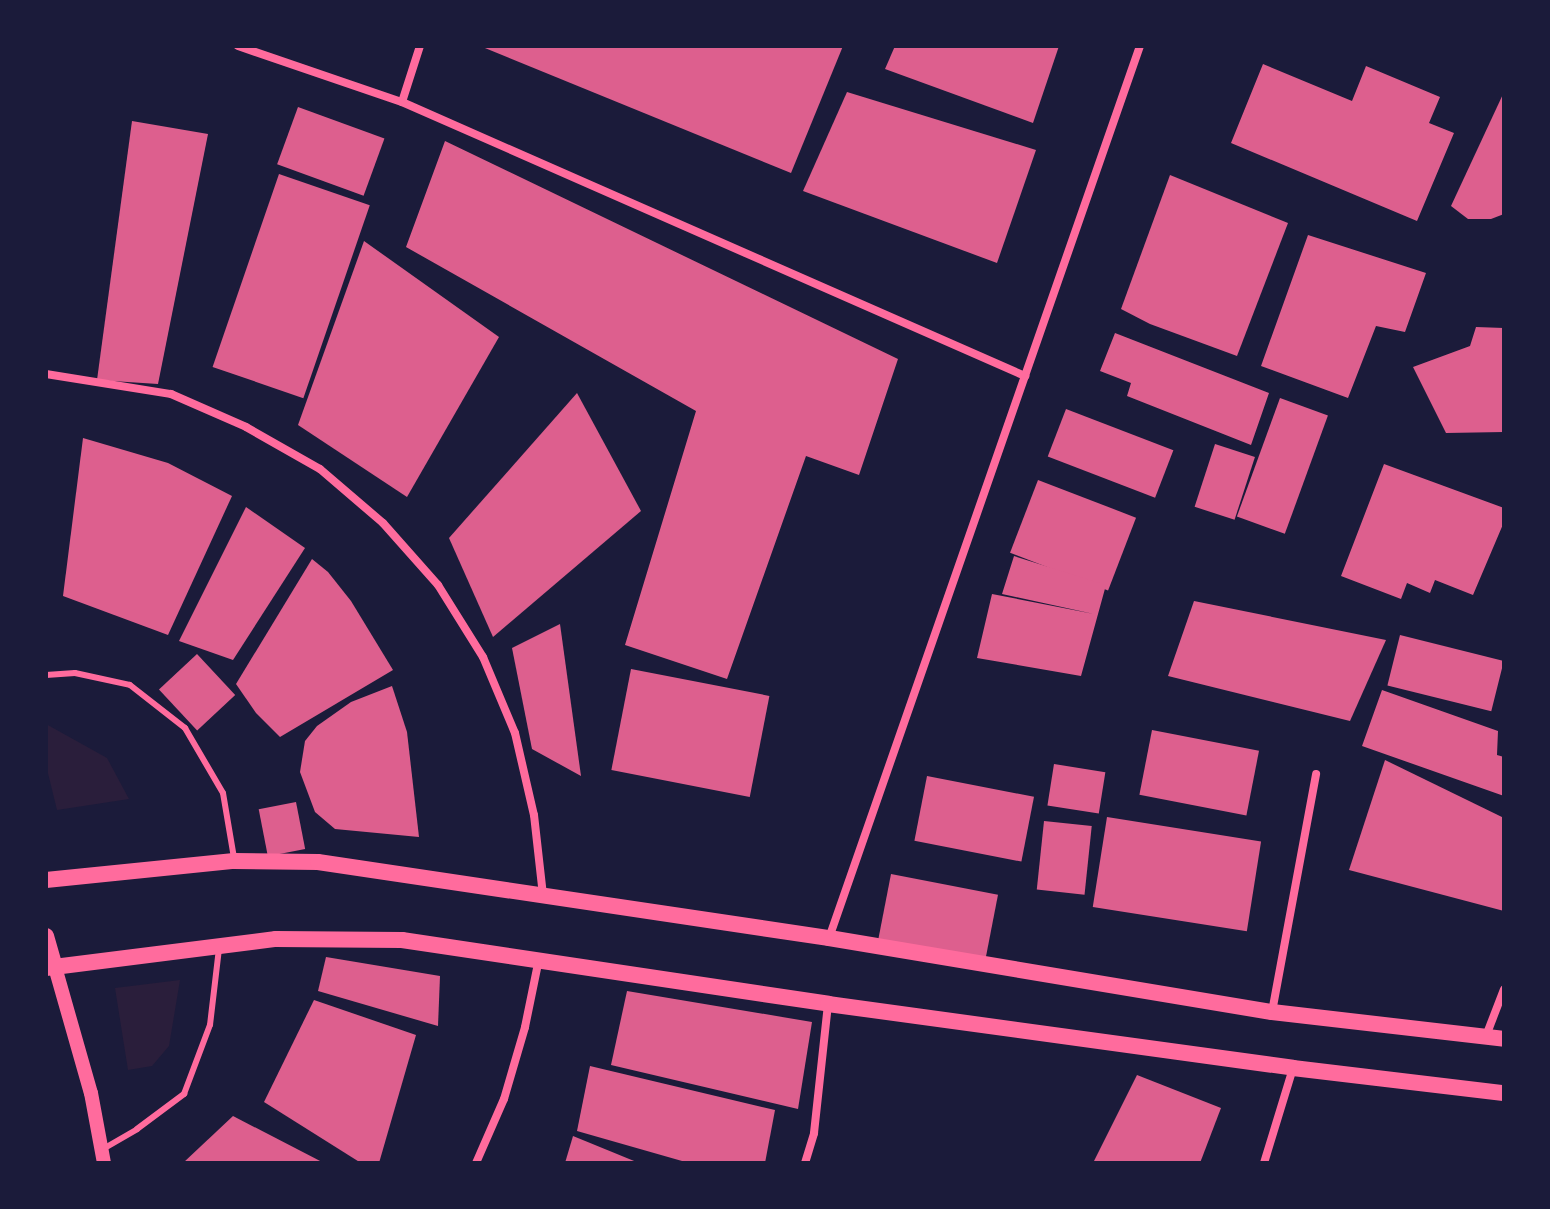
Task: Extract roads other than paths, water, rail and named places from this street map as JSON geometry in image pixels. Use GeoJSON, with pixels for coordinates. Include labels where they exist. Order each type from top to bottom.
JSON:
{"type":"FeatureCollection","features":[{"type":"Feature","properties":{"kind":"main road"},"geometry":{"type":"LineString","coordinates":[[46,880],[234,861],[318,862],[829,938],[1272,1012],[1504,1039]]}},
{"type":"Feature","properties":{"kind":"main road"},"geometry":{"type":"LineString","coordinates":[[46,936],[51,968],[220,945],[332,937],[402,940],[540,958],[828,1004],[1293,1068],[1504,1093]]}},
{"type":"Feature","properties":{"kind":"street"},"geometry":{"type":"LineString","coordinates":[[238,46],[402,102],[1025,376]]}},
{"type":"Feature","properties":{"kind":"street"},"geometry":{"type":"LineString","coordinates":[[402,102],[420,46]]}},
{"type":"Feature","properties":{"kind":"street"},"geometry":{"type":"LineString","coordinates":[[829,938],[1140,46]]}},
{"type":"Feature","properties":{"kind":"street"},"geometry":{"type":"LineString","coordinates":[[46,374],[171,394],[234,421],[320,469],[383,523],[438,585],[483,657],[510,720],[534,815],[543,896]]}},
{"type":"Feature","properties":{"kind":"street"},"geometry":{"type":"LineString","coordinates":[[1272,1012],[1316,774]]}},
{"type":"Feature","properties":{"kind":"street"},"geometry":{"type":"LineString","coordinates":[[476,1163],[504,1099],[525,1027],[540,958]]}},
{"type":"Feature","properties":{"kind":"street"},"geometry":{"type":"LineString","coordinates":[[51,968],[104,1156]]}},
{"type":"Feature","properties":{"kind":"street"},"geometry":{"type":"LineString","coordinates":[[1486,1037],[1504,989]]}},
{"type":"Feature","properties":{"kind":"street"},"geometry":{"type":"LineString","coordinates":[[805,1163],[814,1133],[828,1004]]}},
{"type":"Feature","properties":{"kind":"street"},"geometry":{"type":"LineString","coordinates":[[1264,1163],[1293,1068]]}},
{"type":"Feature","properties":{"kind":"lane"},"geometry":{"type":"LineString","coordinates":[[46,675],[75,673],[130,685],[185,728],[223,793],[234,861]]}},
{"type":"Feature","properties":{"kind":"lane"},"geometry":{"type":"LineString","coordinates":[[104,1156],[184,1094],[210,1025],[220,945]]}}]}
